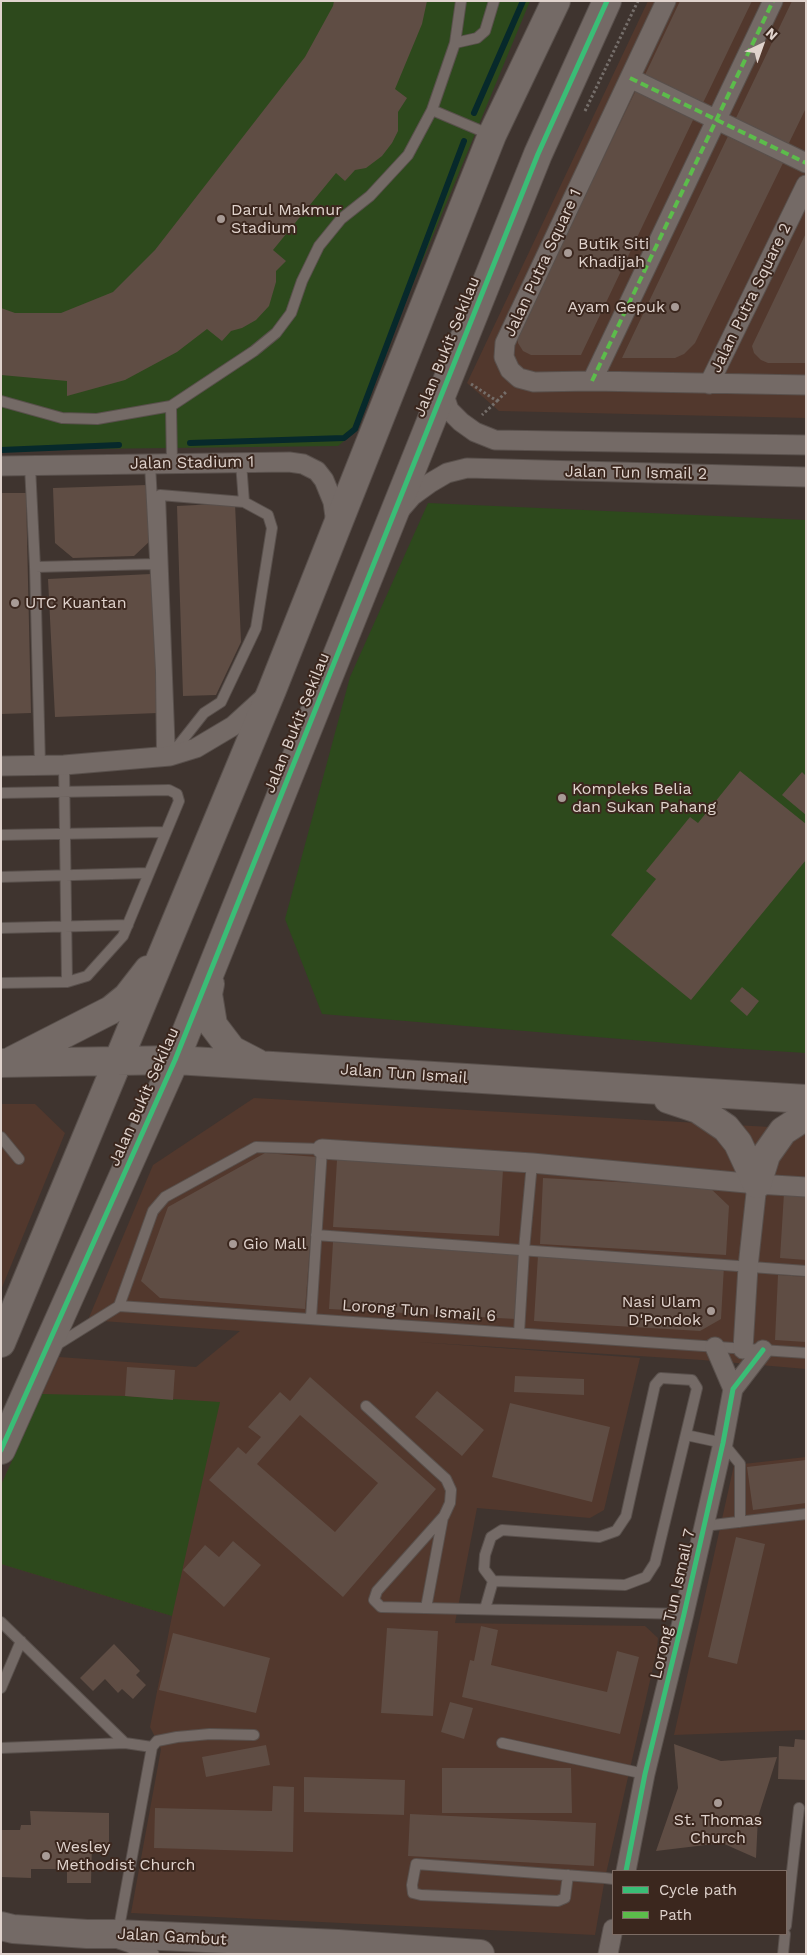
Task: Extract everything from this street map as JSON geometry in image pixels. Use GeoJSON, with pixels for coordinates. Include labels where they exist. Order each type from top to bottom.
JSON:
{"type":"FeatureCollection","features":[{"type":"Feature","properties":{"kind":"street"},"geometry":{"type":"LineString","coordinates":[[1,1343],[8,1316],[119,1061],[272,690],[492,135],[556,1]]}},
{"type":"Feature","properties":{"kind":"street","name":"Jalan Bukit Sekilau"},"geometry":{"type":"LineString","coordinates":[[1,1450],[175,1060],[538,154],[607,1]]}},
{"type":"Feature","properties":{"kind":"street","name":"Jalan Putra Square 1"},"geometry":{"type":"LineString","coordinates":[[666,1],[505,343],[504,357],[510,370],[519,378],[534,382],[592,381],[806,385]]}},
{"type":"Feature","properties":{"kind":"street"},"geometry":{"type":"LineString","coordinates":[[592,381],[773,1]]}},
{"type":"Feature","properties":{"kind":"street"},"geometry":{"type":"LineString","coordinates":[[630,78],[806,163]]}},
{"type":"Feature","properties":{"kind":"street","name":"Jalan Putra Square 2"},"geometry":{"type":"LineString","coordinates":[[709,384],[806,185]]}},
{"type":"Feature","properties":{"kind":"street","name":"Jalan Tun Ismail 2"},"geometry":{"type":"LineString","coordinates":[[443,392],[450,410],[461,422],[475,432],[495,440],[806,445]]}},
{"type":"Feature","properties":{"kind":"street","name":"Jalan Stadium 1"},"geometry":{"type":"LineString","coordinates":[[1,466],[289,462],[303,464],[317,471],[330,490],[336,530]]}},
{"type":"Feature","properties":{"kind":"street","name":"Jalan Tun Ismail 2"},"geometry":{"type":"LineString","coordinates":[[393,517],[412,496],[430,482],[447,473],[467,468],[806,477]]}},
{"type":"Feature","properties":{"kind":"street"},"geometry":{"type":"LineString","coordinates":[[1,766],[166,757],[196,748],[233,726],[272,690]]}},
{"type":"Feature","properties":{"kind":"street"},"geometry":{"type":"LineString","coordinates":[[4,1063],[111,1010],[127,996],[168,944]]}},
{"type":"Feature","properties":{"kind":"street"},"geometry":{"type":"LineString","coordinates":[[214,963],[208,994],[213,1025],[232,1050],[260,1065]]}},
{"type":"Feature","properties":{"kind":"street","name":"Jalan Tun Ismail"},"geometry":{"type":"LineString","coordinates":[[4,1063],[175,1060],[806,1099]]}},
{"type":"Feature","properties":{"kind":"street"},"geometry":{"type":"LineString","coordinates":[[636,1088],[698,1109],[726,1128],[738,1142],[757,1184]]}},
{"type":"Feature","properties":{"kind":"street"},"geometry":{"type":"LineString","coordinates":[[743,1349],[748,1267],[757,1184],[766,1155],[783,1131],[806,1116]]}},
{"type":"Feature","properties":{"kind":"street"},"geometry":{"type":"LineString","coordinates":[[322,1149],[532,1163],[806,1187]]}},
{"type":"Feature","properties":{"kind":"street"},"geometry":{"type":"LineString","coordinates":[[714,1347],[733,1390]]}},
{"type":"Feature","properties":{"kind":"street","name":"Lorong Tun Ismail 7"},"geometry":{"type":"LineString","coordinates":[[626,1870],[645,1774],[684,1614],[723,1443],[733,1390],[763,1350]]}},
{"type":"Feature","properties":{"kind":"street","name":"Jalan Gambut"},"geometry":{"type":"LineString","coordinates":[[5,1929],[117,1934],[233,1947],[480,1954]]}},
{"type":"Feature","properties":{"kind":"street"},"geometry":{"type":"LineString","coordinates":[[87,1934],[110,1936],[131,1943],[149,1954]]}},
{"type":"Feature","properties":{"kind":"street"},"geometry":{"type":"LineString","coordinates":[[608,1954],[612,1934]]}},
{"type":"Feature","properties":{"kind":"lane"},"geometry":{"type":"LineString","coordinates":[[1,401],[62,418],[97,419],[170,406],[254,350],[276,333],[291,313],[302,281],[319,246],[342,219],[370,196],[408,155],[432,110],[455,43],[461,1]]}},
{"type":"Feature","properties":{"kind":"lane"},"geometry":{"type":"LineString","coordinates":[[455,43],[477,38],[485,31],[494,1]]}},
{"type":"Feature","properties":{"kind":"lane"},"geometry":{"type":"LineString","coordinates":[[432,110],[492,135]]}},
{"type":"Feature","properties":{"kind":"lane"},"geometry":{"type":"LineString","coordinates":[[170,406],[172,463]]}},
{"type":"Feature","properties":{"kind":"lane"},"geometry":{"type":"LineString","coordinates":[[241,463],[244,502]]}},
{"type":"Feature","properties":{"kind":"lane"},"geometry":{"type":"LineString","coordinates":[[150,464],[166,757]]}},
{"type":"Feature","properties":{"kind":"lane"},"geometry":{"type":"LineString","coordinates":[[30,466],[35,567],[40,765]]}},
{"type":"Feature","properties":{"kind":"lane"},"geometry":{"type":"LineString","coordinates":[[160,495],[244,502],[268,515],[272,528],[256,628],[221,702],[204,713],[166,757],[160,495]]}},
{"type":"Feature","properties":{"kind":"lane"},"geometry":{"type":"LineString","coordinates":[[35,567],[155,564]]}},
{"type":"Feature","properties":{"kind":"lane"},"geometry":{"type":"LineString","coordinates":[[64,764],[67,982]]}},
{"type":"Feature","properties":{"kind":"lane"},"geometry":{"type":"LineString","coordinates":[[1,793],[169,790],[177,794],[179,801],[123,936],[87,976],[67,982],[1,983]]}},
{"type":"Feature","properties":{"kind":"lane"},"geometry":{"type":"LineString","coordinates":[[1,835],[165,832]]}},
{"type":"Feature","properties":{"kind":"lane"},"geometry":{"type":"LineString","coordinates":[[1,877],[148,873]]}},
{"type":"Feature","properties":{"kind":"lane"},"geometry":{"type":"LineString","coordinates":[[1,928],[128,924]]}},
{"type":"Feature","properties":{"kind":"lane"},"geometry":{"type":"LineString","coordinates":[[1,1137],[18,1159]]}},
{"type":"Feature","properties":{"kind":"lane"},"geometry":{"type":"LineString","coordinates":[[45,1353],[118,1306],[153,1211],[165,1197],[256,1147],[322,1149],[311,1318]]}},
{"type":"Feature","properties":{"kind":"lane"},"geometry":{"type":"LineString","coordinates":[[520,1333],[524,1250],[532,1163]]}},
{"type":"Feature","properties":{"kind":"lane"},"geometry":{"type":"LineString","coordinates":[[316,1235],[806,1271]]}},
{"type":"Feature","properties":{"kind":"lane","name":"Lorong Tun Ismail 6"},"geometry":{"type":"LineString","coordinates":[[118,1306],[806,1353]]}},
{"type":"Feature","properties":{"kind":"lane"},"geometry":{"type":"LineString","coordinates":[[661,1378],[692,1380],[697,1388],[686,1435],[655,1563],[646,1577],[626,1585],[494,1581],[484,1569],[485,1555],[491,1537],[502,1530],[599,1537],[616,1531],[626,1516],[655,1385],[661,1378]]}},
{"type":"Feature","properties":{"kind":"lane"},"geometry":{"type":"LineString","coordinates":[[366,1406],[446,1479],[451,1490],[450,1503],[444,1516],[426,1608]]}},
{"type":"Feature","properties":{"kind":"lane"},"geometry":{"type":"LineString","coordinates":[[686,1435],[723,1443],[740,1464],[740,1522]]}},
{"type":"Feature","properties":{"kind":"lane"},"geometry":{"type":"LineString","coordinates":[[704,1526],[806,1514]]}},
{"type":"Feature","properties":{"kind":"lane"},"geometry":{"type":"LineString","coordinates":[[444,1516],[377,1591],[374,1600],[381,1606],[684,1614]]}},
{"type":"Feature","properties":{"kind":"lane"},"geometry":{"type":"LineString","coordinates":[[485,1609],[494,1581]]}},
{"type":"Feature","properties":{"kind":"lane"},"geometry":{"type":"LineString","coordinates":[[1,1622],[125,1743]]}},
{"type":"Feature","properties":{"kind":"lane"},"geometry":{"type":"LineString","coordinates":[[2,1684],[21,1641]]}},
{"type":"Feature","properties":{"kind":"lane"},"geometry":{"type":"LineString","coordinates":[[117,1934],[152,1747],[157,1741],[177,1737],[210,1734],[254,1735]]}},
{"type":"Feature","properties":{"kind":"lane"},"geometry":{"type":"LineString","coordinates":[[1,1748],[125,1743],[152,1747]]}},
{"type":"Feature","properties":{"kind":"lane"},"geometry":{"type":"LineString","coordinates":[[502,1743],[645,1774]]}},
{"type":"Feature","properties":{"kind":"lane"},"geometry":{"type":"LineString","coordinates":[[787,1916],[798,1808]]}},
{"type":"Feature","properties":{"kind":"lane"},"geometry":{"type":"LineString","coordinates":[[568,1875],[565,1898],[558,1901],[421,1896],[413,1893],[412,1885],[416,1864],[568,1875],[612,1879]]}},
{"type":"Feature","properties":{"kind":"lane"},"geometry":{"type":"LineString","coordinates":[[783,1954],[785,1935]]}},
{"type":"Feature","properties":{"kind":"shaded area"},"geometry":{"type":"Polygon","coordinates":[[[648,1],[806,1],[806,418],[499,411],[467,383],[648,1]]]}},
{"type":"Feature","properties":{"kind":"shaded area"},"geometry":{"type":"Polygon","coordinates":[[[254,1098],[806,1129],[806,1369],[702,1360],[417,1342],[640,1358],[604,1510],[590,1518],[477,1508],[455,1623],[645,1626],[658,1638],[657,1650],[605,1878],[595,1935],[131,1913],[161,1749],[150,1727],[172,1616],[1,1564],[1,1485],[59,1357],[196,1367],[240,1331],[88,1320],[153,1165],[254,1098]]]}},
{"type":"Feature","properties":{"kind":"shaded area"},"geometry":{"type":"Polygon","coordinates":[[[1,1104],[35,1104],[65,1133],[1,1290],[1,1104]]]}},
{"type":"Feature","properties":{"kind":"shaded area"},"geometry":{"type":"Polygon","coordinates":[[[806,1457],[806,1730],[674,1735],[734,1465],[806,1457]]]}},
{"type":"Feature","properties":{"kind":"green space","name":"Darul Makmur Stadium"},"geometry":{"type":"Polygon","coordinates":[[[1,1],[530,1],[350,436],[338,446],[1,450],[1,1]]]}},
{"type":"Feature","properties":{"kind":"green space","name":"Kompleks Belia dan Sukan Pahang"},"geometry":{"type":"Polygon","coordinates":[[[428,503],[806,520],[806,1053],[322,1014],[285,919],[350,677],[428,503]]]}},
{"type":"Feature","properties":{"kind":"green space"},"geometry":{"type":"Polygon","coordinates":[[[42,1394],[125,1396],[220,1402],[172,1616],[1,1564],[1,1485],[42,1394]]]}},
{"type":"Feature","properties":{"kind":"building"},"geometry":{"type":"Polygon","coordinates":[[[334,1],[427,1],[422,24],[395,89],[407,98],[398,112],[398,131],[392,143],[382,156],[366,168],[355,170],[345,181],[336,173],[273,250],[286,261],[276,271],[276,282],[269,306],[256,320],[242,328],[231,331],[222,341],[207,329],[177,352],[125,380],[67,396],[67,381],[1,375],[1,308],[15,313],[61,313],[113,292],[155,250],[305,57],[334,1]]]}},
{"type":"Feature","properties":{"kind":"building"},"geometry":{"type":"Polygon","coordinates":[[[680,1],[752,1],[702,105],[644,77],[680,1]]]}},
{"type":"Feature","properties":{"kind":"building"},"geometry":{"type":"Polygon","coordinates":[[[792,1],[806,1],[806,108],[788,145],[735,120],[792,1]]]}},
{"type":"Feature","properties":{"kind":"building"},"geometry":{"type":"Polygon","coordinates":[[[636,90],[694,118],[581,355],[531,355],[523,351],[518,343],[518,335],[636,90]]]}},
{"type":"Feature","properties":{"kind":"building"},"geometry":{"type":"Polygon","coordinates":[[[729,134],[784,161],[695,343],[684,354],[675,358],[622,358],[729,134]]]}},
{"type":"Feature","properties":{"kind":"building"},"geometry":{"type":"Polygon","coordinates":[[[806,233],[806,363],[768,363],[761,360],[754,353],[752,346],[806,233]]]}},
{"type":"Feature","properties":{"kind":"building"},"geometry":{"type":"Polygon","coordinates":[[[147,485],[150,541],[134,556],[73,558],[55,543],[53,488],[147,485]]]}},
{"type":"Feature","properties":{"kind":"building","name":"UTC Kuantan"},"geometry":{"type":"Polygon","coordinates":[[[1,493],[26,493],[31,713],[1,714],[1,493]]]}},
{"type":"Feature","properties":{"kind":"building"},"geometry":{"type":"Polygon","coordinates":[[[235,503],[241,642],[216,695],[183,696],[177,506],[235,503]]]}},
{"type":"Feature","properties":{"kind":"building"},"geometry":{"type":"Polygon","coordinates":[[[151,574],[158,713],[55,717],[48,579],[151,574]]]}},
{"type":"Feature","properties":{"kind":"building"},"geometry":{"type":"Polygon","coordinates":[[[740,771],[806,824],[806,860],[691,1000],[611,935],[656,879],[646,871],[690,817],[698,823],[740,771]]]}},
{"type":"Feature","properties":{"kind":"building"},"geometry":{"type":"Polygon","coordinates":[[[802,772],[806,776],[806,815],[782,795],[802,772]]]}},
{"type":"Feature","properties":{"kind":"building"},"geometry":{"type":"Polygon","coordinates":[[[742,987],[759,1001],[747,1016],[730,1001],[742,987]]]}},
{"type":"Feature","properties":{"kind":"building","name":"Gio Mall"},"geometry":{"type":"Polygon","coordinates":[[[265,1153],[317,1157],[305,1309],[160,1298],[141,1281],[168,1207],[265,1153]]]}},
{"type":"Feature","properties":{"kind":"building"},"geometry":{"type":"Polygon","coordinates":[[[337,1160],[503,1170],[499,1236],[333,1227],[337,1160]]]}},
{"type":"Feature","properties":{"kind":"building"},"geometry":{"type":"Polygon","coordinates":[[[543,1178],[709,1187],[729,1206],[726,1255],[540,1244],[543,1178]]]}},
{"type":"Feature","properties":{"kind":"building"},"geometry":{"type":"Polygon","coordinates":[[[784,1193],[806,1194],[806,1260],[780,1258],[784,1193]]]}},
{"type":"Feature","properties":{"kind":"building"},"geometry":{"type":"Polygon","coordinates":[[[333,1242],[519,1253],[516,1319],[329,1309],[333,1242]]]}},
{"type":"Feature","properties":{"kind":"building"},"geometry":{"type":"Polygon","coordinates":[[[538,1255],[724,1266],[721,1319],[700,1331],[534,1321],[538,1255]]]}},
{"type":"Feature","properties":{"kind":"building"},"geometry":{"type":"Polygon","coordinates":[[[778,1275],[806,1277],[806,1342],[775,1340],[778,1275]]]}},
{"type":"Feature","properties":{"kind":"building"},"geometry":{"type":"Polygon","coordinates":[[[127,1367],[175,1370],[173,1400],[125,1396],[127,1367]]]}},
{"type":"Feature","properties":{"kind":"building"},"geometry":{"type":"Polygon","coordinates":[[[515,1376],[584,1379],[584,1395],[514,1392],[515,1376]]]}},
{"type":"Feature","properties":{"kind":"building"},"geometry":{"type":"Polygon","coordinates":[[[310,1377],[436,1489],[343,1597],[209,1480],[238,1447],[246,1454],[261,1437],[248,1427],[280,1392],[290,1401],[310,1377]],[[300,1415],[257,1464],[335,1532],[378,1483],[300,1415]]]}},
{"type":"Feature","properties":{"kind":"building"},"geometry":{"type":"Polygon","coordinates":[[[437,1391],[484,1430],[462,1456],[415,1417],[437,1391]]]}},
{"type":"Feature","properties":{"kind":"building"},"geometry":{"type":"Polygon","coordinates":[[[510,1403],[610,1427],[592,1502],[492,1477],[510,1403]]]}},
{"type":"Feature","properties":{"kind":"building"},"geometry":{"type":"Polygon","coordinates":[[[806,1460],[806,1503],[753,1510],[747,1467],[806,1460]]]}},
{"type":"Feature","properties":{"kind":"building"},"geometry":{"type":"Polygon","coordinates":[[[736,1537],[765,1544],[737,1664],[708,1657],[736,1537]]]}},
{"type":"Feature","properties":{"kind":"building"},"geometry":{"type":"Polygon","coordinates":[[[233,1541],[261,1565],[224,1607],[183,1570],[205,1545],[219,1557],[233,1541]]]}},
{"type":"Feature","properties":{"kind":"building"},"geometry":{"type":"Polygon","coordinates":[[[481,1626],[498,1630],[491,1665],[607,1692],[617,1651],[639,1657],[620,1734],[462,1697],[470,1660],[474,1661],[481,1626]]]}},
{"type":"Feature","properties":{"kind":"building"},"geometry":{"type":"Polygon","coordinates":[[[387,1628],[438,1631],[433,1716],[381,1713],[387,1628]]]}},
{"type":"Feature","properties":{"kind":"building"},"geometry":{"type":"Polygon","coordinates":[[[173,1633],[270,1658],[256,1713],[159,1690],[173,1633]]]}},
{"type":"Feature","properties":{"kind":"building"},"geometry":{"type":"Polygon","coordinates":[[[114,1644],[140,1671],[136,1675],[146,1685],[133,1699],[122,1689],[118,1693],[105,1679],[93,1691],[80,1678],[114,1644]]]}},
{"type":"Feature","properties":{"kind":"building"},"geometry":{"type":"Polygon","coordinates":[[[450,1702],[473,1708],[464,1739],[441,1732],[450,1702]]]}},
{"type":"Feature","properties":{"kind":"building","name":"St. Thomas Church"},"geometry":{"type":"Polygon","coordinates":[[[795,1739],[806,1740],[806,1780],[778,1779],[779,1746],[794,1747],[795,1739]]]}},
{"type":"Feature","properties":{"kind":"building","name":"St. Thomas Church"},"geometry":{"type":"Polygon","coordinates":[[[674,1744],[721,1761],[777,1757],[758,1817],[756,1858],[722,1843],[656,1851],[678,1788],[674,1744]]]}},
{"type":"Feature","properties":{"kind":"building"},"geometry":{"type":"Polygon","coordinates":[[[266,1745],[270,1765],[206,1777],[202,1757],[266,1745]]]}},
{"type":"Feature","properties":{"kind":"building"},"geometry":{"type":"Polygon","coordinates":[[[442,1768],[571,1768],[572,1813],[442,1813],[442,1768]]]}},
{"type":"Feature","properties":{"kind":"building"},"geometry":{"type":"Polygon","coordinates":[[[304,1777],[405,1780],[404,1815],[304,1812],[304,1777]]]}},
{"type":"Feature","properties":{"kind":"building"},"geometry":{"type":"Polygon","coordinates":[[[273,1786],[294,1787],[293,1852],[154,1848],[155,1808],[272,1811],[273,1786]]]}},
{"type":"Feature","properties":{"kind":"building","name":"Wesley Methodist Church"},"geometry":{"type":"Polygon","coordinates":[[[30,1811],[109,1813],[109,1844],[92,1844],[91,1883],[67,1883],[67,1869],[31,1869],[31,1878],[1,1877],[1,1830],[20,1830],[21,1825],[31,1825],[30,1811]]]}},
{"type":"Feature","properties":{"kind":"building"},"geometry":{"type":"Polygon","coordinates":[[[410,1814],[596,1823],[594,1866],[408,1856],[410,1814]]]}},
{"type":"Feature","properties":{"kind":"waterway"},"geometry":{"type":"LineString","coordinates":[[474,113],[523,1]]}},
{"type":"Feature","properties":{"kind":"waterway"},"geometry":{"type":"LineString","coordinates":[[190,443],[344,438],[355,429],[464,141]]}},
{"type":"Feature","properties":{"kind":"waterway"},"geometry":{"type":"LineString","coordinates":[[1,450],[119,445]]}},
{"type":"Feature","properties":{"kind":"marked path"},"geometry":{"type":"LineString","coordinates":[[592,381],[773,1]]}},
{"type":"Feature","properties":{"kind":"marked path"},"geometry":{"type":"LineString","coordinates":[[630,78],[806,163]]}},
{"type":"Feature","properties":{"kind":"cycle path"},"geometry":{"type":"LineString","coordinates":[[1,1450],[175,1060],[538,154],[607,1]]}},
{"type":"Feature","properties":{"kind":"cycle path"},"geometry":{"type":"LineString","coordinates":[[626,1870],[645,1774],[684,1614],[723,1443],[733,1389],[763,1350]]}},
{"type":"Feature","properties":{"kind":"place","name":"Darul Makmur Stadium"},"geometry":{"type":"Point","coordinates":[221,219]}},
{"type":"Feature","properties":{"kind":"place","name":"Butik Siti Khadijah"},"geometry":{"type":"Point","coordinates":[568,253]}},
{"type":"Feature","properties":{"kind":"place","name":"Ayam Gepuk"},"geometry":{"type":"Point","coordinates":[675,307]}},
{"type":"Feature","properties":{"kind":"place","name":"UTC Kuantan"},"geometry":{"type":"Point","coordinates":[15,603]}},
{"type":"Feature","properties":{"kind":"place","name":"Kompleks Belia dan Sukan Pahang"},"geometry":{"type":"Point","coordinates":[562,798]}},
{"type":"Feature","properties":{"kind":"place","name":"Gio Mall"},"geometry":{"type":"Point","coordinates":[233,1244]}},
{"type":"Feature","properties":{"kind":"place","name":"Nasi Ulam D'Pondok"},"geometry":{"type":"Point","coordinates":[711,1311]}},
{"type":"Feature","properties":{"kind":"place","name":"St. Thomas Church"},"geometry":{"type":"Point","coordinates":[718,1803]}},
{"type":"Feature","properties":{"kind":"place","name":"Wesley Methodist Church"},"geometry":{"type":"Point","coordinates":[46,1856]}}]}
